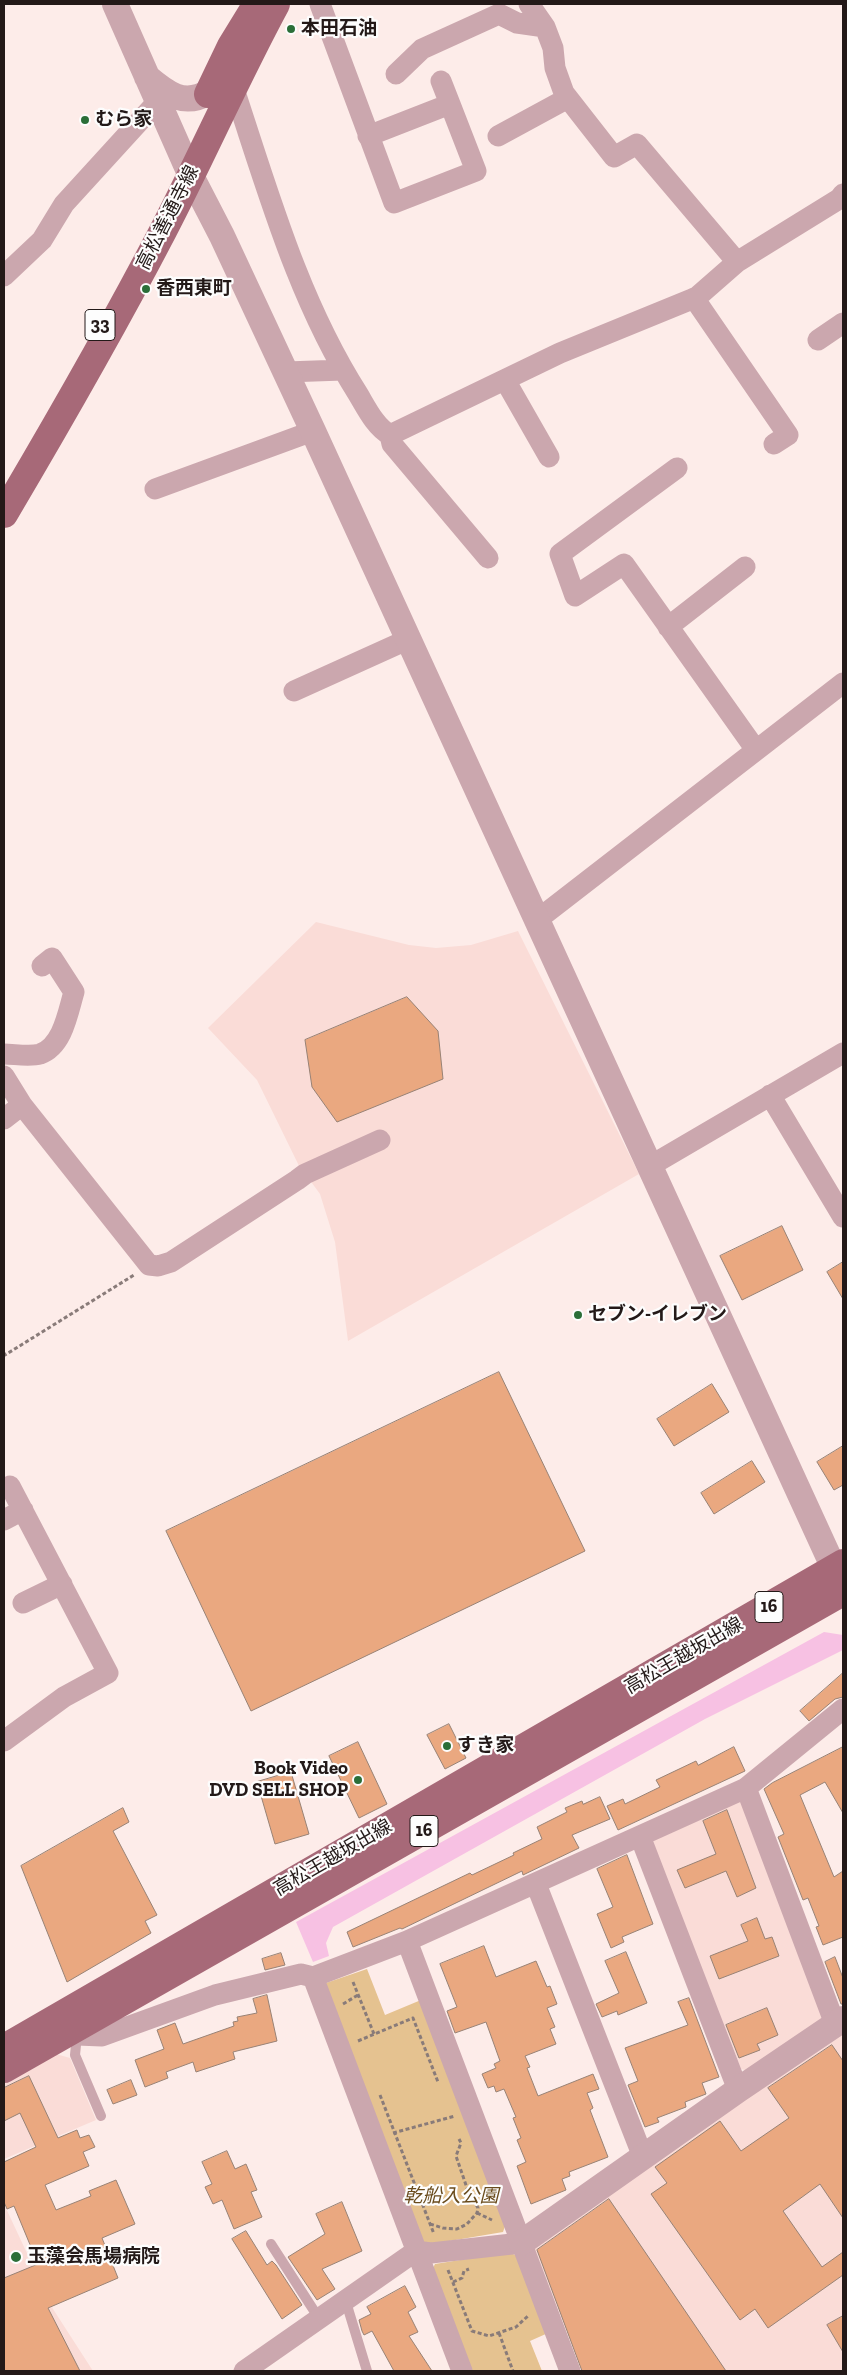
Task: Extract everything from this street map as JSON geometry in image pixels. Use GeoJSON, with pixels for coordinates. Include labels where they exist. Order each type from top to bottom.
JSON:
{"type":"FeatureCollection","features":[{"type":"Feature","properties":{"kind":"main road"},"geometry":{"type":"LineString","coordinates":[[266,10],[291,4]]}},
{"type":"Feature","properties":{"kind":"main road","name":"高松善通寺線"},"geometry":{"type":"LineString","coordinates":[[4,514],[137,280],[182,147],[216,120],[231,46],[266,10]]}},
{"type":"Feature","properties":{"kind":"main road","name":"高松善通寺線"},"geometry":{"type":"LineString","coordinates":[[4,490],[62,394],[144,241],[182,147],[221,89],[266,10]]}},
{"type":"Feature","properties":{"kind":"main road","name":"高松王越坂出線"},"geometry":{"type":"LineString","coordinates":[[4,2070],[70,2027],[841,1578]]}},
{"type":"Feature","properties":{"kind":"main road","name":"高松王越坂出線"},"geometry":{"type":"LineString","coordinates":[[4,2048],[70,2027]]}},
{"type":"Feature","properties":{"kind":"street"},"geometry":{"type":"LineString","coordinates":[[115,4],[146,77],[182,147],[314,431],[650,1166],[841,1578]]}},
{"type":"Feature","properties":{"kind":"street"},"geometry":{"type":"LineString","coordinates":[[320,4],[397,210],[481,170],[450,104],[441,80]]}},
{"type":"Feature","properties":{"kind":"street"},"geometry":{"type":"LineString","coordinates":[[529,4],[545,27],[553,48],[555,68],[568,98],[614,157],[637,144],[737,262]]}},
{"type":"Feature","properties":{"kind":"street"},"geometry":{"type":"LineString","coordinates":[[396,74],[422,49],[499,14],[517,23],[545,27]]}},
{"type":"Feature","properties":{"kind":"street"},"geometry":{"type":"LineString","coordinates":[[146,77],[163,91],[175,97],[198,99],[221,89],[300,282],[343,370],[380,429],[390,435],[392,444],[488,558]]}},
{"type":"Feature","properties":{"kind":"street"},"geometry":{"type":"LineString","coordinates":[[498,136],[568,98]]}},
{"type":"Feature","properties":{"kind":"street"},"geometry":{"type":"LineString","coordinates":[[6,270],[42,240],[64,204],[158,101]]}},
{"type":"Feature","properties":{"kind":"street"},"geometry":{"type":"LineString","coordinates":[[368,136],[450,104]]}},
{"type":"Feature","properties":{"kind":"street"},"geometry":{"type":"LineString","coordinates":[[182,147],[203,136],[216,120]]}},
{"type":"Feature","properties":{"kind":"street"},"geometry":{"type":"LineString","coordinates":[[390,435],[560,353],[694,298],[737,262],[839,199],[843,194]]}},
{"type":"Feature","properties":{"kind":"street"},"geometry":{"type":"LineString","coordinates":[[694,298],[788,435],[774,444]]}},
{"type":"Feature","properties":{"kind":"street"},"geometry":{"type":"LineString","coordinates":[[818,340],[841,330]]}},
{"type":"Feature","properties":{"kind":"street"},"geometry":{"type":"LineString","coordinates":[[286,372],[343,370]]}},
{"type":"Feature","properties":{"kind":"street"},"geometry":{"type":"LineString","coordinates":[[505,380],[549,457]]}},
{"type":"Feature","properties":{"kind":"street"},"geometry":{"type":"LineString","coordinates":[[155,489],[314,431]]}},
{"type":"Feature","properties":{"kind":"street"},"geometry":{"type":"LineString","coordinates":[[677,468],[560,554],[575,596],[624,564],[756,750]]}},
{"type":"Feature","properties":{"kind":"street"},"geometry":{"type":"LineString","coordinates":[[668,627],[745,567]]}},
{"type":"Feature","properties":{"kind":"street"},"geometry":{"type":"LineString","coordinates":[[294,691],[408,639]]}},
{"type":"Feature","properties":{"kind":"street"},"geometry":{"type":"LineString","coordinates":[[537,920],[843,683]]}},
{"type":"Feature","properties":{"kind":"street"},"geometry":{"type":"LineString","coordinates":[[4,1054],[40,1054],[52,1045],[62,1031],[74,992],[52,958],[42,966]]}},
{"type":"Feature","properties":{"kind":"street"},"geometry":{"type":"LineString","coordinates":[[650,1166],[843,1053]]}},
{"type":"Feature","properties":{"kind":"street"},"geometry":{"type":"LineString","coordinates":[[4,1076],[22,1105],[149,1265],[158,1266],[171,1262],[298,1180],[304,1174],[380,1140]]}},
{"type":"Feature","properties":{"kind":"street"},"geometry":{"type":"LineString","coordinates":[[770,1095],[843,1217]]}},
{"type":"Feature","properties":{"kind":"street"},"geometry":{"type":"LineString","coordinates":[[4,1119],[22,1105]]}},
{"type":"Feature","properties":{"kind":"street"},"geometry":{"type":"LineString","coordinates":[[4,1741],[64,1697],[108,1672],[10,1486]]}},
{"type":"Feature","properties":{"kind":"street"},"geometry":{"type":"LineString","coordinates":[[4,1520],[23,1510]]}},
{"type":"Feature","properties":{"kind":"street"},"geometry":{"type":"LineString","coordinates":[[24,1603],[62,1584]]}},
{"type":"Feature","properties":{"kind":"street"},"geometry":{"type":"LineString","coordinates":[[70,2027],[102,2036],[215,1995],[301,1974],[313,1977],[406,1941],[746,1788],[843,1709]]}},
{"type":"Feature","properties":{"kind":"street"},"geometry":{"type":"LineString","coordinates":[[244,2371],[346,2302],[416,2250],[441,2252],[521,2243],[839,2021],[746,1788]]}},
{"type":"Feature","properties":{"kind":"street"},"geometry":{"type":"LineString","coordinates":[[640,1836],[738,2090]]}},
{"type":"Feature","properties":{"kind":"street"},"geometry":{"type":"LineString","coordinates":[[536,1884],[643,2157]]}},
{"type":"Feature","properties":{"kind":"street"},"geometry":{"type":"LineString","coordinates":[[406,1941],[461,2113],[521,2243],[570,2371]]}},
{"type":"Feature","properties":{"kind":"street"},"geometry":{"type":"LineString","coordinates":[[313,1977],[462,2371]]}},
{"type":"Feature","properties":{"kind":"lane"},"geometry":{"type":"LineString","coordinates":[[70,2027],[75,2055],[101,2116]]}},
{"type":"Feature","properties":{"kind":"lane"},"geometry":{"type":"LineString","coordinates":[[271,2244],[320,2320]]}},
{"type":"Feature","properties":{"kind":"lane"},"geometry":{"type":"LineString","coordinates":[[346,2302],[367,2371]]}},
{"type":"Feature","properties":{"kind":"path"},"geometry":{"type":"LineString","coordinates":[[4,1353],[5,1355],[149,1265]]}},
{"type":"Feature","properties":{"kind":"path"},"geometry":{"type":"LineString","coordinates":[[346,1965],[374,2034]]}},
{"type":"Feature","properties":{"kind":"path"},"geometry":{"type":"LineString","coordinates":[[346,2010],[343,2002],[358,1995]]}},
{"type":"Feature","properties":{"kind":"path"},"geometry":{"type":"LineString","coordinates":[[358,2041],[413,2018],[441,2090]]}},
{"type":"Feature","properties":{"kind":"path"},"geometry":{"type":"LineString","coordinates":[[355,2033],[362,2050]]}},
{"type":"Feature","properties":{"kind":"path"},"geometry":{"type":"LineString","coordinates":[[377,2086],[472,2331],[489,2336],[516,2327],[529,2315]]}},
{"type":"Feature","properties":{"kind":"path"},"geometry":{"type":"LineString","coordinates":[[448,2108],[461,2113]]}},
{"type":"Feature","properties":{"kind":"path"},"geometry":{"type":"LineString","coordinates":[[455,2126],[461,2113]]}},
{"type":"Feature","properties":{"kind":"path"},"geometry":{"type":"LineString","coordinates":[[374,2140],[461,2113]]}},
{"type":"Feature","properties":{"kind":"path"},"geometry":{"type":"LineString","coordinates":[[430,2224],[443,2228],[456,2228],[467,2224],[477,2213],[478,2208],[467,2188],[456,2156],[461,2143],[458,2134]]}},
{"type":"Feature","properties":{"kind":"path"},"geometry":{"type":"LineString","coordinates":[[499,2333],[513,2371]]}},
{"type":"Feature","properties":{"kind":"shaded area"},"geometry":{"type":"Polygon","coordinates":[[[316,922],[409,945],[436,948],[471,945],[518,931],[639,1174],[348,1341],[335,1242],[320,1194],[303,1174],[257,1080],[208,1028],[316,922]]]}},
{"type":"Feature","properties":{"kind":"shaded area"},"geometry":{"type":"Polygon","coordinates":[[[824,1632],[843,1635],[843,1650],[705,1719],[333,1927],[326,1943],[329,1956],[313,1962],[296,1922],[824,1632]]]}},
{"type":"Feature","properties":{"kind":"shaded area"},"geometry":{"type":"Polygon","coordinates":[[[742,1798],[825,2012],[822,2022],[749,2071],[741,2069],[650,1840],[742,1798]]]}},
{"type":"Feature","properties":{"kind":"shaded area"},"geometry":{"type":"Polygon","coordinates":[[[843,2031],[843,2371],[582,2371],[533,2245],[843,2031]]]}},
{"type":"Feature","properties":{"kind":"shaded area"},"geometry":{"type":"Polygon","coordinates":[[[56,2054],[70,2058],[96,2120],[4,2159],[4,2084],[56,2054]]]}},
{"type":"Feature","properties":{"kind":"shaded area"},"geometry":{"type":"Polygon","coordinates":[[[4,2204],[53,2309],[93,2371],[4,2371],[4,2204]]]}},
{"type":"Feature","properties":{"kind":"green space","name":"乾船入公園"},"geometry":{"type":"Polygon","coordinates":[[[367,1969],[385,2015],[421,2000],[507,2220],[503,2232],[426,2245],[420,2240],[323,1984],[367,1969]]]}},
{"type":"Feature","properties":{"kind":"green space","name":"乾船入公園"},"geometry":{"type":"Polygon","coordinates":[[[510,2252],[521,2259],[548,2333],[530,2341],[542,2371],[469,2371],[431,2272],[435,2264],[510,2252]]]}},
{"type":"Feature","properties":{"kind":"building"},"geometry":{"type":"Polygon","coordinates":[[[407,997],[438,1031],[443,1079],[337,1122],[312,1087],[305,1040],[407,997]]]}},
{"type":"Feature","properties":{"kind":"building"},"geometry":{"type":"Polygon","coordinates":[[[782,1226],[803,1270],[742,1300],[720,1256],[782,1226]]]}},
{"type":"Feature","properties":{"kind":"building"},"geometry":{"type":"Polygon","coordinates":[[[843,1262],[843,1299],[827,1272],[843,1262]]]}},
{"type":"Feature","properties":{"kind":"building"},"geometry":{"type":"Polygon","coordinates":[[[499,1372],[585,1551],[251,1711],[166,1531],[499,1372]]]}},
{"type":"Feature","properties":{"kind":"building"},"geometry":{"type":"Polygon","coordinates":[[[712,1384],[729,1412],[674,1446],[657,1419],[712,1384]]]}},
{"type":"Feature","properties":{"kind":"building"},"geometry":{"type":"Polygon","coordinates":[[[843,1446],[843,1485],[834,1490],[817,1462],[843,1446]]]}},
{"type":"Feature","properties":{"kind":"building"},"geometry":{"type":"Polygon","coordinates":[[[752,1461],[765,1482],[714,1514],[701,1493],[752,1461]]]}},
{"type":"Feature","properties":{"kind":"building"},"geometry":{"type":"Polygon","coordinates":[[[843,1673],[843,1697],[835,1699],[809,1721],[800,1711],[843,1673]]]}},
{"type":"Feature","properties":{"kind":"building","name":"すき家"},"geometry":{"type":"Polygon","coordinates":[[[449,1724],[466,1758],[445,1769],[427,1735],[449,1724]]]}},
{"type":"Feature","properties":{"kind":"building","name":"Book Video DVD SELL SHOP"},"geometry":{"type":"Polygon","coordinates":[[[358,1742],[387,1804],[359,1818],[329,1756],[358,1742]]]}},
{"type":"Feature","properties":{"kind":"building"},"geometry":{"type":"Polygon","coordinates":[[[734,1747],[745,1771],[618,1830],[607,1806],[623,1799],[625,1804],[660,1787],[656,1780],[696,1761],[698,1765],[734,1747]]]}},
{"type":"Feature","properties":{"kind":"building"},"geometry":{"type":"Polygon","coordinates":[[[843,1747],[843,1813],[825,1782],[800,1795],[834,1877],[843,1871],[843,1937],[823,1945],[816,1927],[819,1926],[808,1898],[803,1900],[778,1837],[784,1834],[764,1789],[772,1783],[843,1747]]]}},
{"type":"Feature","properties":{"kind":"building"},"geometry":{"type":"Polygon","coordinates":[[[291,1772],[309,1834],[275,1844],[257,1782],[291,1772]]]}},
{"type":"Feature","properties":{"kind":"building"},"geometry":{"type":"Polygon","coordinates":[[[600,1797],[610,1819],[572,1835],[579,1848],[523,1875],[522,1871],[402,1929],[400,1928],[353,1947],[347,1932],[470,1873],[472,1875],[514,1855],[513,1853],[542,1839],[537,1827],[567,1812],[565,1808],[582,1801],[583,1804],[600,1797]]]}},
{"type":"Feature","properties":{"kind":"building"},"geometry":{"type":"Polygon","coordinates":[[[123,1808],[129,1822],[113,1831],[157,1915],[145,1921],[151,1933],[67,1982],[21,1866],[123,1808]]]}},
{"type":"Feature","properties":{"kind":"building"},"geometry":{"type":"Polygon","coordinates":[[[727,1810],[756,1888],[737,1897],[726,1871],[685,1888],[677,1870],[716,1854],[703,1821],[727,1810]]]}},
{"type":"Feature","properties":{"kind":"building"},"geometry":{"type":"Polygon","coordinates":[[[627,1855],[653,1924],[622,1937],[624,1942],[611,1948],[597,1914],[613,1907],[597,1869],[627,1855]]]}},
{"type":"Feature","properties":{"kind":"building"},"geometry":{"type":"Polygon","coordinates":[[[757,1918],[765,1939],[772,1937],[779,1956],[719,1979],[710,1956],[748,1941],[741,1925],[757,1918]]]}},
{"type":"Feature","properties":{"kind":"building"},"geometry":{"type":"Polygon","coordinates":[[[484,1946],[496,1977],[536,1961],[547,1987],[550,1986],[557,2004],[547,2008],[555,2027],[550,2029],[556,2044],[525,2056],[530,2067],[527,2068],[538,2096],[593,2074],[599,2089],[587,2093],[593,2108],[590,2110],[608,2157],[569,2172],[570,2176],[562,2179],[566,2190],[531,2204],[517,2166],[526,2162],[517,2140],[521,2138],[513,2118],[516,2117],[504,2089],[496,2092],[494,2086],[488,2088],[482,2074],[496,2068],[494,2064],[500,2061],[486,2022],[455,2033],[447,2011],[457,2007],[440,1964],[484,1946]]]}},
{"type":"Feature","properties":{"kind":"building"},"geometry":{"type":"Polygon","coordinates":[[[626,1952],[647,2003],[618,2015],[617,2011],[602,2017],[596,2004],[619,1993],[605,1961],[626,1952]]]}},
{"type":"Feature","properties":{"kind":"building"},"geometry":{"type":"Polygon","coordinates":[[[281,1953],[285,1965],[265,1970],[262,1959],[281,1953]]]}},
{"type":"Feature","properties":{"kind":"building"},"geometry":{"type":"Polygon","coordinates":[[[835,1957],[843,1978],[843,2004],[841,2004],[825,1962],[835,1957]]]}},
{"type":"Feature","properties":{"kind":"building"},"geometry":{"type":"Polygon","coordinates":[[[267,1995],[277,2041],[233,2052],[235,2059],[196,2072],[193,2062],[166,2072],[168,2078],[145,2087],[135,2060],[164,2049],[157,2030],[175,2023],[183,2044],[234,2026],[233,2022],[238,2021],[237,2017],[257,2013],[253,1999],[267,1995]]]}},
{"type":"Feature","properties":{"kind":"building"},"geometry":{"type":"Polygon","coordinates":[[[689,1998],[719,2077],[702,2083],[706,2094],[685,2102],[686,2107],[657,2118],[659,2122],[645,2127],[628,2085],[638,2081],[625,2048],[688,2025],[678,2002],[689,1998]]]}},
{"type":"Feature","properties":{"kind":"building"},"geometry":{"type":"Polygon","coordinates":[[[767,2008],[778,2035],[757,2044],[760,2050],[739,2058],[726,2025],[767,2008]]]}},
{"type":"Feature","properties":{"kind":"building"},"geometry":{"type":"Polygon","coordinates":[[[832,2045],[843,2061],[843,2218],[820,2184],[783,2211],[822,2267],[843,2252],[843,2275],[768,2328],[755,2309],[740,2320],[651,2194],[667,2183],[655,2167],[720,2121],[741,2151],[789,2118],[768,2088],[832,2045]]]}},
{"type":"Feature","properties":{"kind":"building"},"geometry":{"type":"Polygon","coordinates":[[[29,2076],[58,2138],[77,2130],[80,2138],[89,2135],[95,2147],[83,2152],[89,2166],[45,2185],[56,2210],[91,2196],[89,2191],[116,2180],[135,2224],[102,2238],[118,2278],[48,2308],[80,2371],[4,2371],[4,2278],[38,2264],[14,2206],[7,2209],[4,2202],[4,2162],[36,2147],[20,2113],[4,2121],[4,2088],[29,2076]]]}},
{"type":"Feature","properties":{"kind":"building"},"geometry":{"type":"Polygon","coordinates":[[[131,2080],[137,2095],[113,2104],[107,2090],[131,2080]]]}},
{"type":"Feature","properties":{"kind":"building"},"geometry":{"type":"Polygon","coordinates":[[[227,2151],[235,2169],[246,2164],[257,2190],[251,2192],[262,2217],[234,2229],[222,2200],[213,2204],[205,2187],[212,2184],[202,2162],[227,2151]]]}},
{"type":"Feature","properties":{"kind":"building"},"geometry":{"type":"Polygon","coordinates":[[[609,2199],[726,2371],[582,2371],[537,2250],[609,2199]]]}},
{"type":"Feature","properties":{"kind":"building"},"geometry":{"type":"Polygon","coordinates":[[[342,2202],[362,2251],[322,2269],[335,2289],[317,2300],[288,2257],[325,2234],[316,2214],[342,2202]]]}},
{"type":"Feature","properties":{"kind":"building"},"geometry":{"type":"Polygon","coordinates":[[[246,2231],[267,2265],[272,2261],[276,2265],[302,2305],[282,2319],[232,2239],[246,2231]]]}},
{"type":"Feature","properties":{"kind":"building"},"geometry":{"type":"Polygon","coordinates":[[[405,2286],[416,2307],[408,2312],[418,2332],[409,2336],[432,2371],[394,2371],[372,2331],[364,2335],[362,2331],[359,2320],[371,2314],[367,2307],[405,2286]]]}},
{"type":"Feature","properties":{"kind":"building"},"geometry":{"type":"Polygon","coordinates":[[[843,2316],[843,2352],[827,2325],[843,2316]]]}},
{"type":"Feature","properties":{"kind":"place","name":"本田石油"},"geometry":{"type":"Point","coordinates":[291,29]}},
{"type":"Feature","properties":{"kind":"place","name":"むら家"},"geometry":{"type":"Point","coordinates":[85,120]}},
{"type":"Feature","properties":{"kind":"place","name":"香西東町"},"geometry":{"type":"Point","coordinates":[146,289]}},
{"type":"Feature","properties":{"kind":"place","name":"セブン-イレブン"},"geometry":{"type":"Point","coordinates":[578,1315]}},
{"type":"Feature","properties":{"kind":"place","name":"すき家"},"geometry":{"type":"Point","coordinates":[447,1746]}},
{"type":"Feature","properties":{"kind":"place","name":"Book Video DVD SELL SHOP"},"geometry":{"type":"Point","coordinates":[358,1780]}},
{"type":"Feature","properties":{"kind":"place","name":"玉藻会馬場病院"},"geometry":{"type":"Point","coordinates":[16,2257]}}]}
